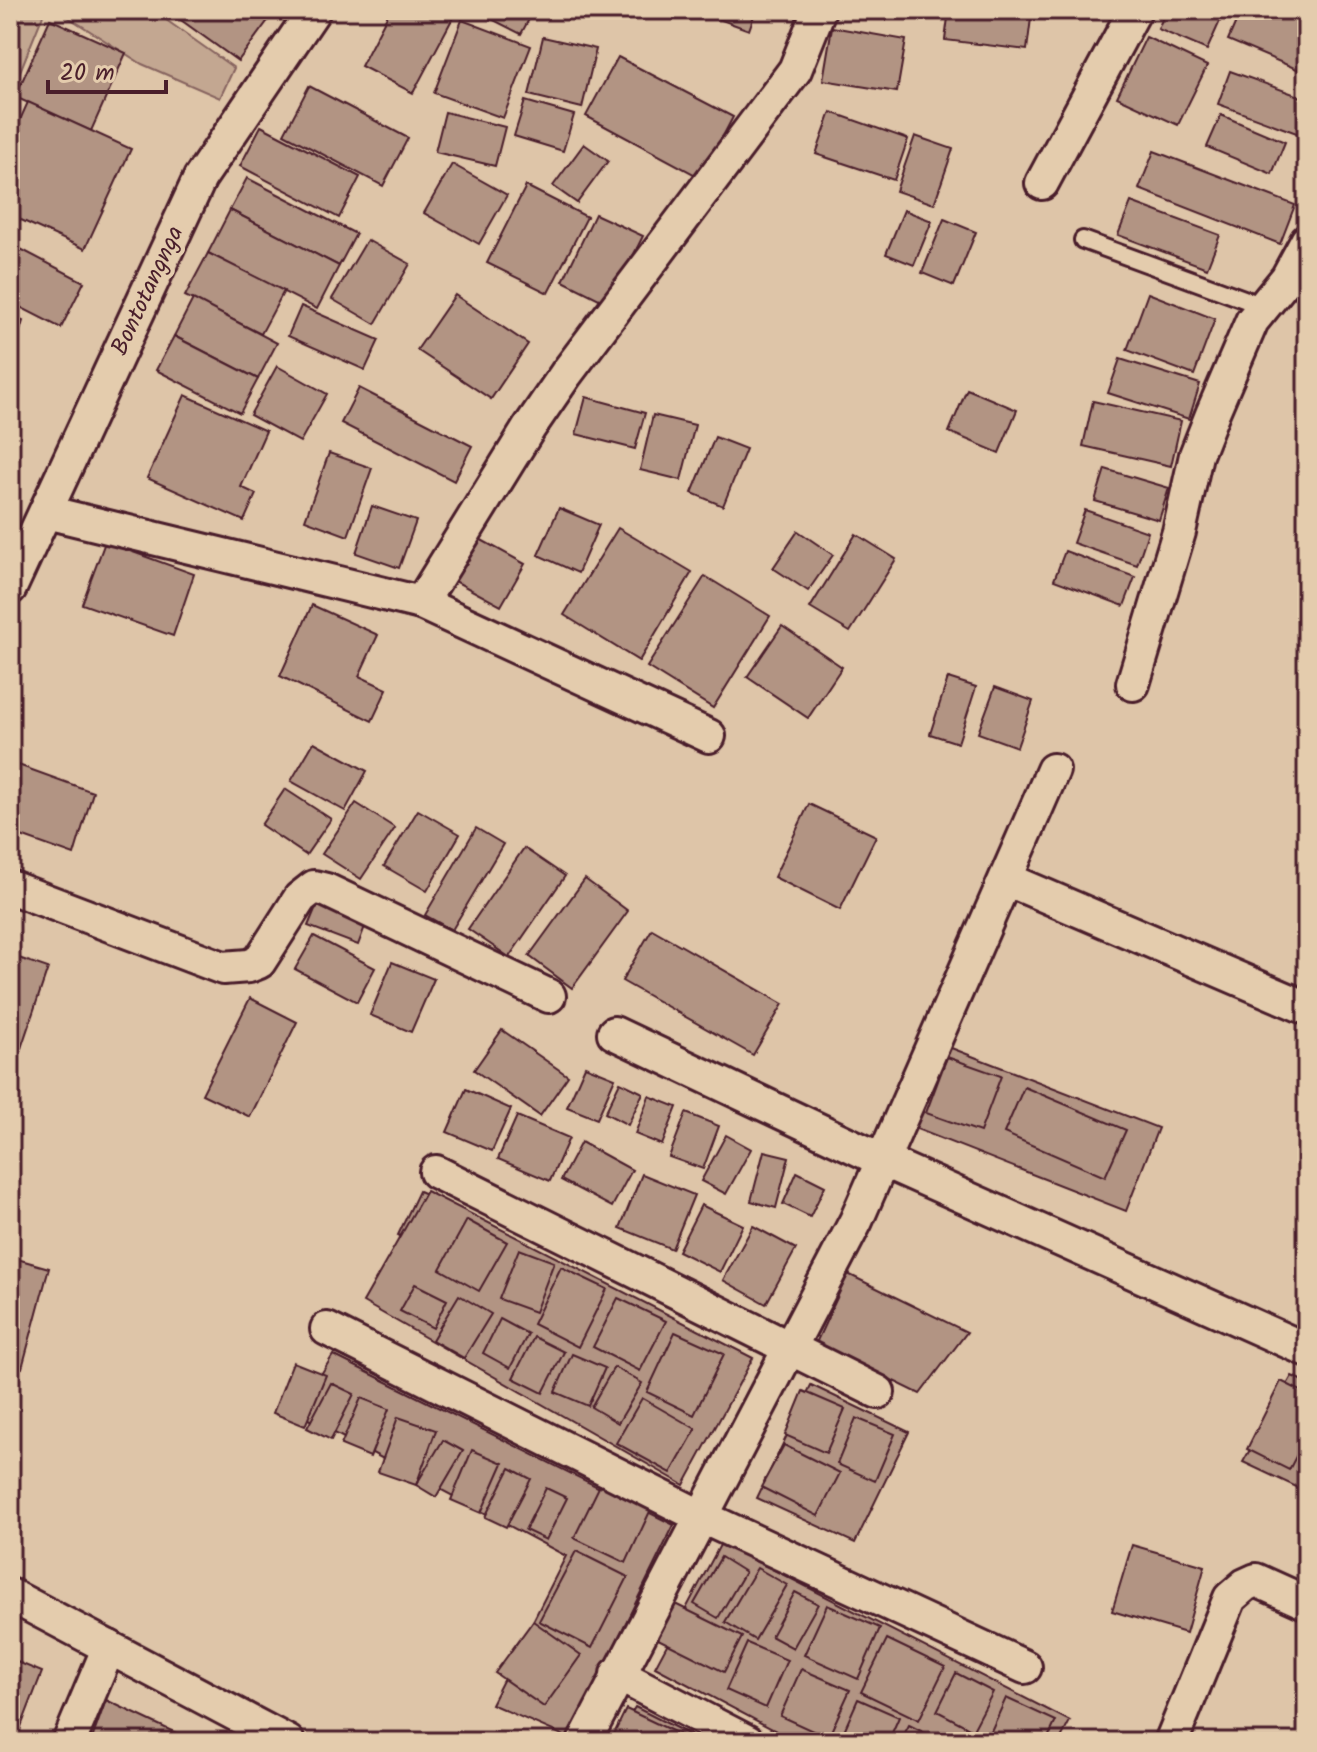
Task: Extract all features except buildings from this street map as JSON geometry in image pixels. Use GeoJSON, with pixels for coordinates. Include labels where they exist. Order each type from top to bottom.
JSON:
{"type":"FeatureCollection","features":[{"type":"Feature","properties":{"kind":"street","name":"Bontotangnga"},"geometry":{"type":"LineString","coordinates":[[10,588],[200,178],[314,10]]}},
{"type":"Feature","properties":{"kind":"street"},"geometry":{"type":"LineString","coordinates":[[421,603],[566,374],[795,70],[819,10]]}},
{"type":"Feature","properties":{"kind":"street"},"geometry":{"type":"LineString","coordinates":[[1042,183],[1135,10]]}},
{"type":"Feature","properties":{"kind":"street"},"geometry":{"type":"LineString","coordinates":[[1133,684],[1179,532],[1196,455],[1244,338],[1263,306],[1287,278],[1307,241]]}},
{"type":"Feature","properties":{"kind":"street"},"geometry":{"type":"LineString","coordinates":[[46,512],[421,603],[709,736]]}},
{"type":"Feature","properties":{"kind":"street"},"geometry":{"type":"LineString","coordinates":[[584,1742],[787,1347],[856,1221],[1053,770]]}},
{"type":"Feature","properties":{"kind":"street"},"geometry":{"type":"LineString","coordinates":[[1006,879],[1307,1008]]}},
{"type":"Feature","properties":{"kind":"street"},"geometry":{"type":"LineString","coordinates":[[10,887],[223,968],[259,962],[300,898],[314,887],[549,996]]}},
{"type":"Feature","properties":{"kind":"street"},"geometry":{"type":"LineString","coordinates":[[614,1033],[884,1161],[1307,1350]]}},
{"type":"Feature","properties":{"kind":"street"},"geometry":{"type":"LineString","coordinates":[[436,1172],[878,1392]]}},
{"type":"Feature","properties":{"kind":"street"},"geometry":{"type":"LineString","coordinates":[[327,1329],[700,1516],[1025,1667]]}},
{"type":"Feature","properties":{"kind":"street"},"geometry":{"type":"LineString","coordinates":[[1171,1742],[1230,1598],[1256,1580],[1307,1603]]}},
{"type":"Feature","properties":{"kind":"street"},"geometry":{"type":"LineString","coordinates":[[10,1595],[288,1742]]}},
{"type":"Feature","properties":{"kind":"street"},"geometry":{"type":"LineString","coordinates":[[69,1742],[109,1647]]}},
{"type":"Feature","properties":{"kind":"street"},"geometry":{"type":"LineString","coordinates":[[617,1674],[748,1742]]}},
{"type":"Feature","properties":{"kind":"lane"},"geometry":{"type":"LineString","coordinates":[[1083,240],[1263,306]]}},
{"type":"Feature","properties":{"kind":"shaded area"},"geometry":{"type":"Polygon","coordinates":[[[10,10],[45,10],[10,96],[10,10]]]}},
{"type":"Feature","properties":{"kind":"shaded area"},"geometry":{"type":"Polygon","coordinates":[[[57,10],[152,10],[234,68],[220,98],[142,64],[57,10]]]}}]}
